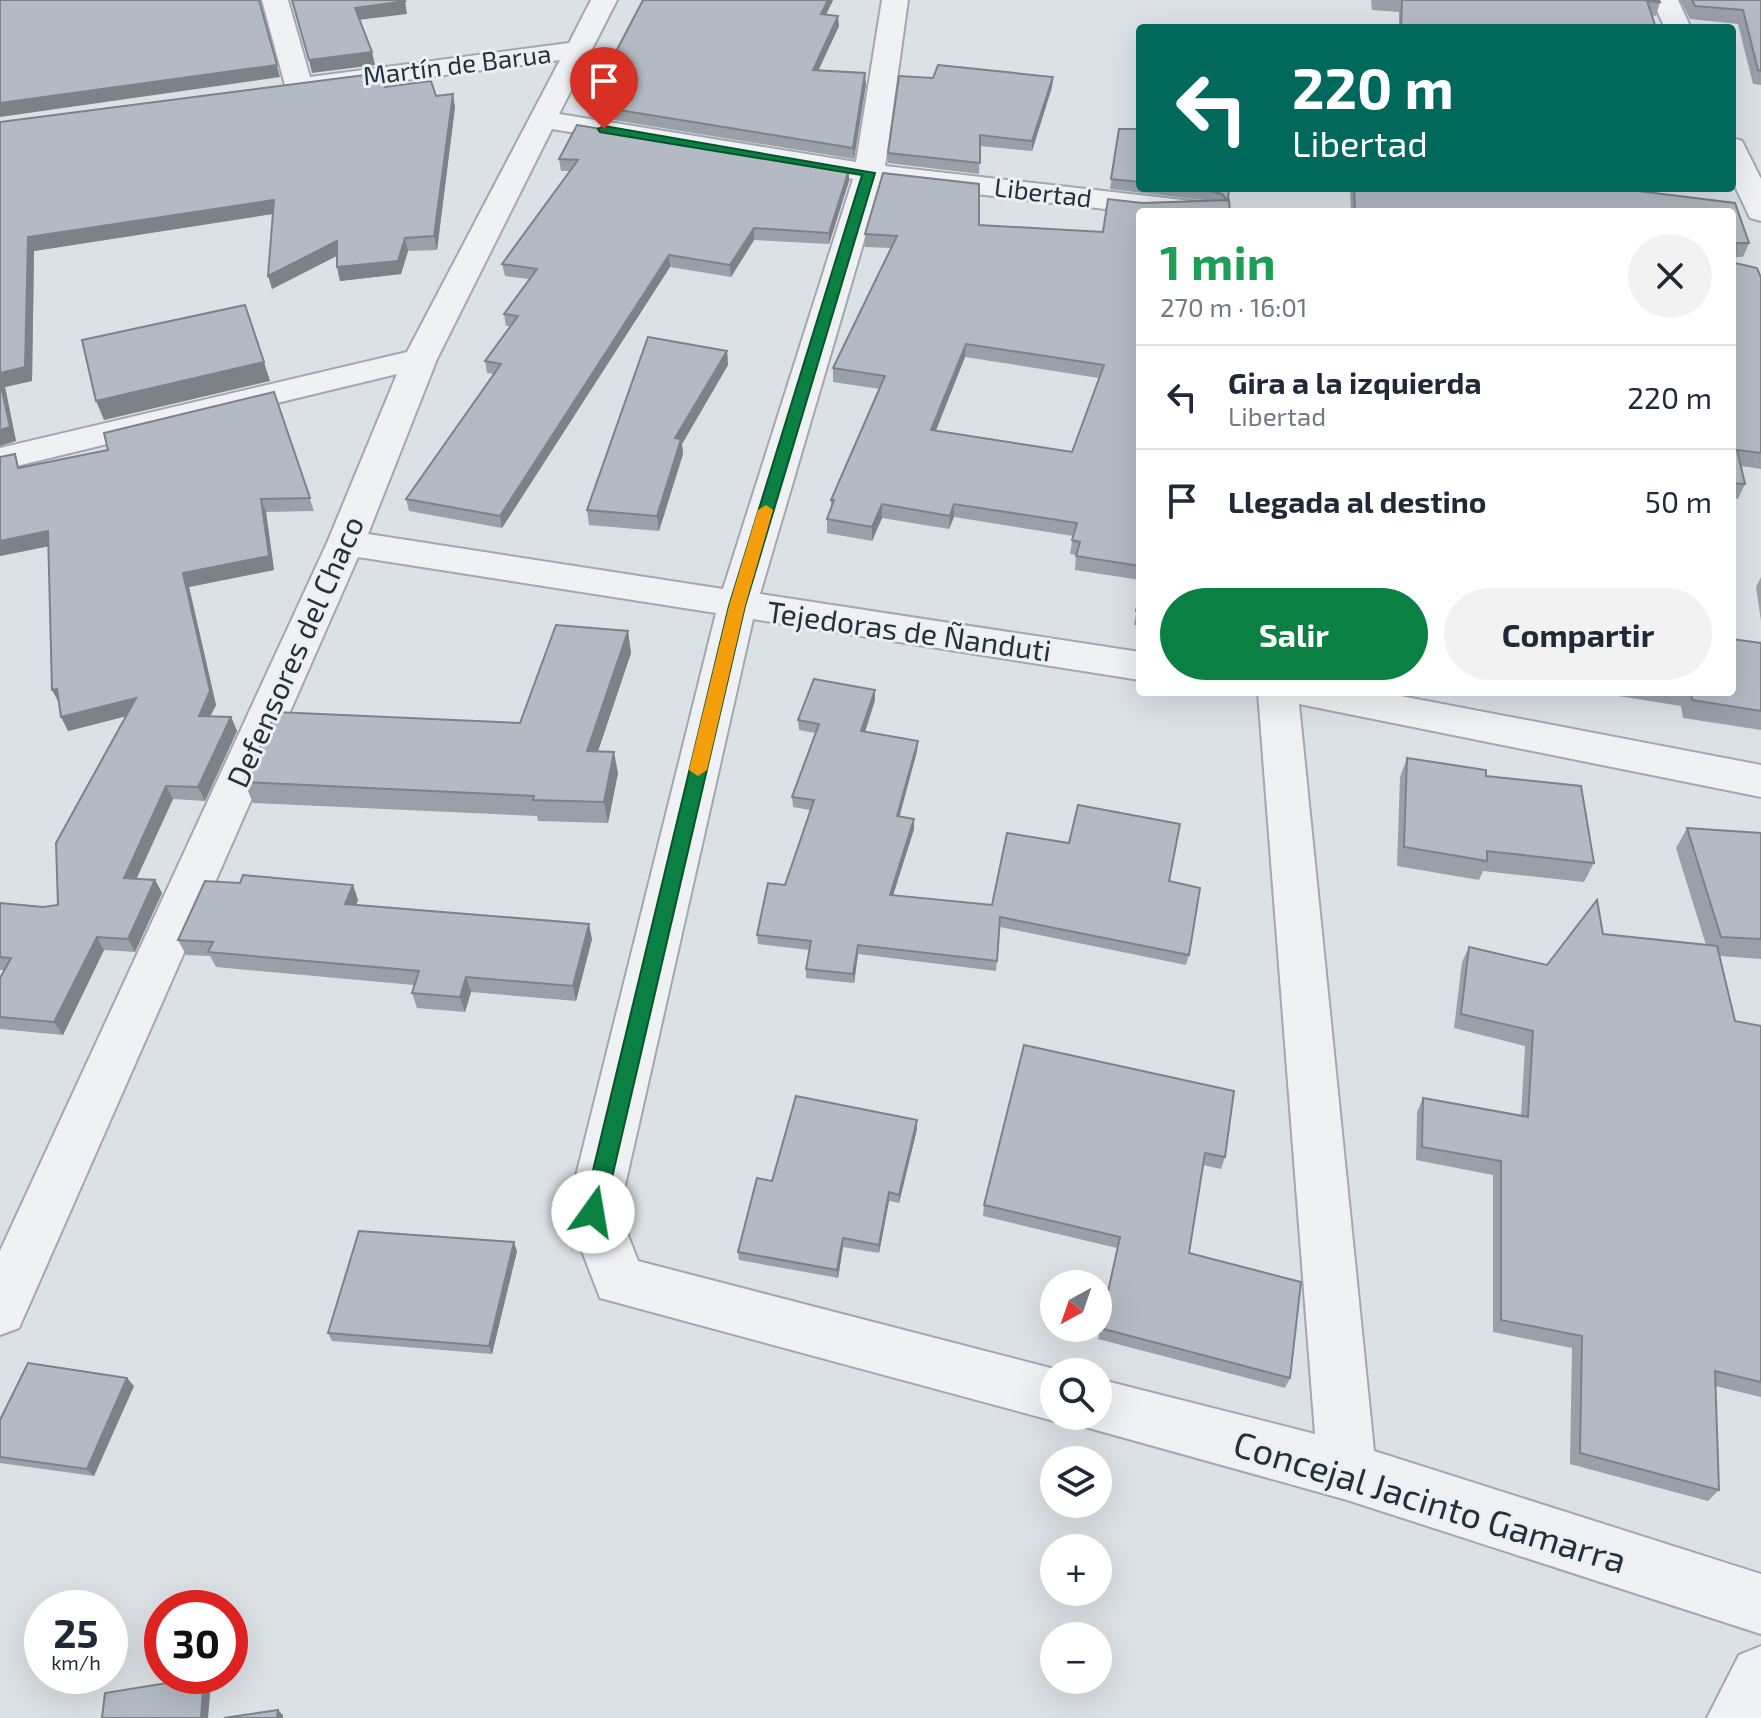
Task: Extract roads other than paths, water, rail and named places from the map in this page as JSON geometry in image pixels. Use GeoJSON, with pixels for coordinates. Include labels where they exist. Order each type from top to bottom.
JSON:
{"type":"FeatureCollection","features":[{"type":"Feature","properties":{"kind":"street"},"geometry":{"type":"LineString","coordinates":[[275,0],[299,85]]}},
{"type":"Feature","properties":{"kind":"street","name":"Defensores del Chaco"},"geometry":{"type":"LineString","coordinates":[[0,1310],[346,543],[420,359],[604,0]]}},
{"type":"Feature","properties":{"kind":"street"},"geometry":{"type":"LineString","coordinates":[[895,0],[869,173],[737,606],[593,1212],[619,1281],[1040,1390]]}},
{"type":"Feature","properties":{"kind":"street"},"geometry":{"type":"LineString","coordinates":[[1665,0],[1676,24]]}},
{"type":"Feature","properties":{"kind":"street","name":"Martín de Barua"},"geometry":{"type":"LineString","coordinates":[[268,89],[581,49]]}},
{"type":"Feature","properties":{"kind":"street","name":"Libertad"},"geometry":{"type":"LineString","coordinates":[[545,120],[869,173],[1174,208]]}},
{"type":"Feature","properties":{"kind":"street"},"geometry":{"type":"LineString","coordinates":[[1736,156],[1761,212]]}},
{"type":"Feature","properties":{"kind":"street"},"geometry":{"type":"LineString","coordinates":[[0,459],[420,359]]}},
{"type":"Feature","properties":{"kind":"street","name":"Tejedoras de Ñanduti"},"geometry":{"type":"LineString","coordinates":[[346,543],[1136,665]]}},
{"type":"Feature","properties":{"kind":"street"},"geometry":{"type":"LineString","coordinates":[[1278,696],[1347,1471]]}},
{"type":"Feature","properties":{"kind":"street"},"geometry":{"type":"LineString","coordinates":[[1326,696],[1761,781]]}},
{"type":"Feature","properties":{"kind":"street","name":"Concejal Jacinto Gamarra"},"geometry":{"type":"LineString","coordinates":[[1112,1410],[1347,1471],[1761,1604]]}},
{"type":"Feature","properties":{"kind":"street"},"geometry":{"type":"LineString","coordinates":[[1738,1718],[1761,1677]]}}]}
